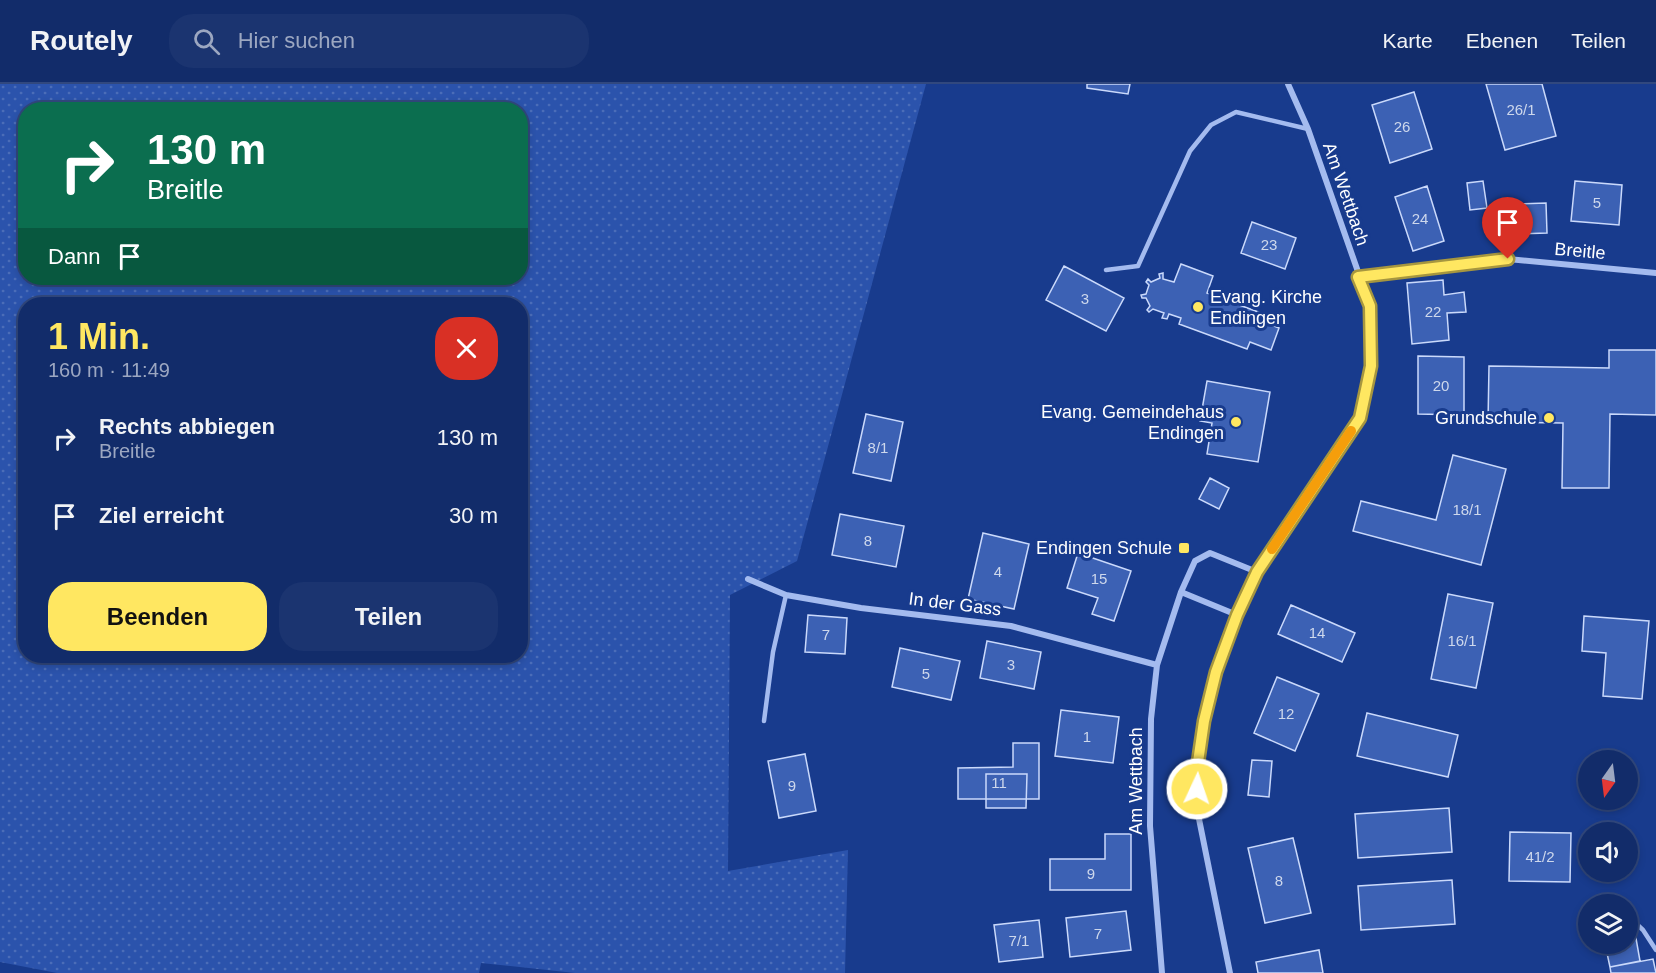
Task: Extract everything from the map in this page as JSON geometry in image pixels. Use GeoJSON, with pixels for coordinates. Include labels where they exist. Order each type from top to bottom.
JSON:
{"type":"FeatureCollection","features":[{"type":"Feature","properties":{"kind":"street","name":"Am Wettbach"},"geometry":{"type":"LineString","coordinates":[[1230,973],[1197,809],[1197,769],[1204,721],[1216,672],[1237,615],[1257,572],[1360,418],[1371,366],[1370,306],[1308,129],[1288,84]]}},
{"type":"Feature","properties":{"kind":"street","name":"Breitle"},"geometry":{"type":"LineString","coordinates":[[1358,277],[1508,259],[1656,273]]}},
{"type":"Feature","properties":{"kind":"street","name":"Am Wettbach"},"geometry":{"type":"LineString","coordinates":[[1162,973],[1150,826],[1151,719],[1157,665],[1181,592],[1195,561],[1210,553],[1257,572]]}},
{"type":"Feature","properties":{"kind":"street","name":"In der Gass"},"geometry":{"type":"LineString","coordinates":[[748,579],[786,595],[861,608],[1011,626],[1157,665]]}},
{"type":"Feature","properties":{"kind":"street"},"geometry":{"type":"LineString","coordinates":[[1181,592],[1237,615]]}},
{"type":"Feature","properties":{"kind":"lane"},"geometry":{"type":"LineString","coordinates":[[1106,270],[1138,266],[1190,151],[1211,125],[1236,112],[1308,129]]}},
{"type":"Feature","properties":{"kind":"lane"},"geometry":{"type":"LineString","coordinates":[[764,721],[773,652],[786,595]]}},
{"type":"Feature","properties":{"kind":"lane"},"geometry":{"type":"LineString","coordinates":[[1638,926],[1656,950]]}},
{"type":"Feature","properties":{"kind":"shaded area"},"geometry":{"type":"Polygon","coordinates":[[[0,84],[926,84],[797,561],[730,595],[728,871],[848,850],[845,973],[575,973],[481,963],[479,973],[57,973],[0,962],[0,84]]]}},
{"type":"Feature","properties":{"kind":"building"},"geometry":{"type":"Polygon","coordinates":[[[1087,84],[1130,84],[1128,94],[1087,88],[1087,84]]]}},
{"type":"Feature","properties":{"kind":"building"},"geometry":{"type":"Polygon","coordinates":[[[1486,84],[1542,84],[1556,136],[1505,150],[1486,84]]]}},
{"type":"Feature","properties":{"kind":"building"},"geometry":{"type":"Polygon","coordinates":[[[1414,92],[1432,149],[1390,163],[1372,105],[1414,92]]]}},
{"type":"Feature","properties":{"kind":"building"},"geometry":{"type":"Polygon","coordinates":[[[1483,181],[1487,208],[1470,210],[1467,183],[1483,181]]]}},
{"type":"Feature","properties":{"kind":"building"},"geometry":{"type":"Polygon","coordinates":[[[1575,181],[1622,185],[1619,225],[1571,221],[1575,181]]]}},
{"type":"Feature","properties":{"kind":"building"},"geometry":{"type":"Polygon","coordinates":[[[1427,186],[1444,241],[1413,251],[1395,197],[1427,186]]]}},
{"type":"Feature","properties":{"kind":"building"},"geometry":{"type":"Polygon","coordinates":[[[1546,203],[1547,233],[1517,234],[1516,204],[1546,203]]]}},
{"type":"Feature","properties":{"kind":"building"},"geometry":{"type":"Polygon","coordinates":[[[1252,222],[1296,238],[1285,269],[1241,253],[1252,222]]]}},
{"type":"Feature","properties":{"kind":"building","name":"Evang. Kirche Endingen"},"geometry":{"type":"Polygon","coordinates":[[[1181,264],[1213,276],[1207,293],[1261,313],[1258,320],[1279,328],[1271,350],[1250,342],[1247,349],[1179,324],[1181,318],[1169,314],[1167,319],[1162,318],[1164,313],[1153,309],[1149,312],[1147,310],[1150,306],[1146,298],[1142,298],[1141,295],[1146,294],[1148,279],[1151,282],[1160,278],[1159,274],[1163,273],[1163,279],[1174,282],[1181,264]]]}},
{"type":"Feature","properties":{"kind":"building"},"geometry":{"type":"Polygon","coordinates":[[[1064,266],[1124,298],[1106,331],[1046,300],[1064,266]]]}},
{"type":"Feature","properties":{"kind":"building"},"geometry":{"type":"Polygon","coordinates":[[[1443,280],[1444,295],[1464,292],[1466,312],[1447,313],[1449,340],[1412,344],[1407,283],[1443,280]]]}},
{"type":"Feature","properties":{"kind":"building","name":"Grundschule"},"geometry":{"type":"Polygon","coordinates":[[[1609,350],[1656,350],[1656,415],[1610,414],[1609,488],[1562,488],[1563,423],[1488,422],[1489,366],[1609,368],[1609,350]]]}},
{"type":"Feature","properties":{"kind":"building","name":"Grundschule"},"geometry":{"type":"Polygon","coordinates":[[[1418,356],[1464,357],[1464,415],[1418,414],[1418,356]]]}},
{"type":"Feature","properties":{"kind":"building","name":"Evang. Gemeindehaus Endingen"},"geometry":{"type":"Polygon","coordinates":[[[1207,381],[1270,392],[1258,462],[1207,454],[1212,423],[1200,421],[1207,381]]]}},
{"type":"Feature","properties":{"kind":"building"},"geometry":{"type":"Polygon","coordinates":[[[866,414],[903,422],[891,481],[853,473],[866,414]]]}},
{"type":"Feature","properties":{"kind":"building"},"geometry":{"type":"Polygon","coordinates":[[[1453,455],[1506,469],[1481,565],[1353,531],[1361,501],[1436,520],[1453,455]]]}},
{"type":"Feature","properties":{"kind":"building"},"geometry":{"type":"Polygon","coordinates":[[[1210,478],[1229,488],[1219,509],[1199,499],[1210,478]]]}},
{"type":"Feature","properties":{"kind":"building"},"geometry":{"type":"Polygon","coordinates":[[[840,514],[904,526],[896,567],[832,555],[840,514]]]}},
{"type":"Feature","properties":{"kind":"building"},"geometry":{"type":"Polygon","coordinates":[[[983,533],[1029,544],[1014,609],[968,599],[983,533]]]}},
{"type":"Feature","properties":{"kind":"building"},"geometry":{"type":"Polygon","coordinates":[[[1078,553],[1131,571],[1114,621],[1092,614],[1098,598],[1067,588],[1078,553]]]}},
{"type":"Feature","properties":{"kind":"building"},"geometry":{"type":"Polygon","coordinates":[[[1448,594],[1493,603],[1476,688],[1431,679],[1448,594]]]}},
{"type":"Feature","properties":{"kind":"building"},"geometry":{"type":"Polygon","coordinates":[[[1291,605],[1355,633],[1342,662],[1278,634],[1291,605]]]}},
{"type":"Feature","properties":{"kind":"building"},"geometry":{"type":"Polygon","coordinates":[[[808,615],[847,618],[845,654],[805,652],[808,615]]]}},
{"type":"Feature","properties":{"kind":"building"},"geometry":{"type":"Polygon","coordinates":[[[1584,616],[1649,621],[1642,699],[1603,696],[1606,653],[1582,651],[1584,616]]]}},
{"type":"Feature","properties":{"kind":"building"},"geometry":{"type":"Polygon","coordinates":[[[987,641],[1041,652],[1034,689],[980,678],[987,641]]]}},
{"type":"Feature","properties":{"kind":"building"},"geometry":{"type":"Polygon","coordinates":[[[900,648],[960,661],[951,700],[892,687],[900,648]]]}},
{"type":"Feature","properties":{"kind":"building"},"geometry":{"type":"Polygon","coordinates":[[[1277,677],[1319,694],[1295,751],[1254,733],[1277,677]]]}},
{"type":"Feature","properties":{"kind":"building"},"geometry":{"type":"Polygon","coordinates":[[[1061,710],[1119,717],[1113,763],[1055,756],[1061,710]]]}},
{"type":"Feature","properties":{"kind":"building"},"geometry":{"type":"Polygon","coordinates":[[[1367,713],[1458,735],[1448,777],[1357,756],[1367,713]]]}},
{"type":"Feature","properties":{"kind":"building"},"geometry":{"type":"Polygon","coordinates":[[[1013,743],[1039,743],[1039,799],[958,799],[958,768],[1013,767],[1013,743]]]}},
{"type":"Feature","properties":{"kind":"building"},"geometry":{"type":"Polygon","coordinates":[[[805,754],[816,811],[779,818],[768,761],[805,754]]]}},
{"type":"Feature","properties":{"kind":"building"},"geometry":{"type":"Polygon","coordinates":[[[1252,760],[1272,761],[1269,797],[1248,795],[1252,760]]]}},
{"type":"Feature","properties":{"kind":"building"},"geometry":{"type":"Polygon","coordinates":[[[986,774],[1027,774],[1026,808],[986,808],[986,774]]]}},
{"type":"Feature","properties":{"kind":"building"},"geometry":{"type":"Polygon","coordinates":[[[1449,808],[1452,852],[1358,858],[1355,814],[1449,808]]]}},
{"type":"Feature","properties":{"kind":"building"},"geometry":{"type":"Polygon","coordinates":[[[1510,832],[1571,833],[1570,882],[1509,881],[1510,832]]]}},
{"type":"Feature","properties":{"kind":"building"},"geometry":{"type":"Polygon","coordinates":[[[1105,834],[1131,834],[1131,890],[1050,890],[1050,859],[1105,859],[1105,834]]]}},
{"type":"Feature","properties":{"kind":"building"},"geometry":{"type":"Polygon","coordinates":[[[1293,838],[1311,913],[1265,923],[1248,848],[1293,838]]]}},
{"type":"Feature","properties":{"kind":"building"},"geometry":{"type":"Polygon","coordinates":[[[1452,880],[1455,924],[1361,930],[1358,886],[1452,880]]]}},
{"type":"Feature","properties":{"kind":"building"},"geometry":{"type":"Polygon","coordinates":[[[1126,911],[1131,950],[1070,957],[1066,918],[1126,911]]]}},
{"type":"Feature","properties":{"kind":"building"},"geometry":{"type":"Polygon","coordinates":[[[1039,920],[1043,957],[999,962],[994,925],[1039,920]]]}},
{"type":"Feature","properties":{"kind":"building"},"geometry":{"type":"Polygon","coordinates":[[[1319,950],[1323,973],[1258,973],[1256,962],[1319,950]]]}},
{"type":"Feature","properties":{"kind":"building"},"geometry":{"type":"Polygon","coordinates":[[[1638,950],[1640,961],[1610,967],[1607,954],[1638,954],[1638,950]]]}},
{"type":"Feature","properties":{"kind":"building"},"geometry":{"type":"Polygon","coordinates":[[[1653,959],[1656,973],[1611,973],[1610,967],[1653,959]]]}},
{"type":"Feature","properties":{"kind":"slow traffic"},"geometry":{"type":"LineString","coordinates":[[1272,549],[1351,431]]}},
{"type":"Feature","properties":{"kind":"place","name":"Evang. Kirche Endingen"},"geometry":{"type":"Point","coordinates":[1198,307]}},
{"type":"Feature","properties":{"kind":"place","name":"Grundschule"},"geometry":{"type":"Point","coordinates":[1549,418]}},
{"type":"Feature","properties":{"kind":"place","name":"Evang. Gemeindehaus Endingen"},"geometry":{"type":"Point","coordinates":[1236,422]}},
{"type":"Feature","properties":{"kind":"place","name":"Endingen Schule"},"geometry":{"type":"Point","coordinates":[1184,548]}},
{"type":"Feature","properties":{"kind":"route"},"geometry":{"type":"LineString","coordinates":[[1197,789],[1197,769],[1204,721],[1216,672],[1237,615],[1257,572],[1360,418],[1371,366],[1370,306],[1358,277],[1508,259]]}}]}
